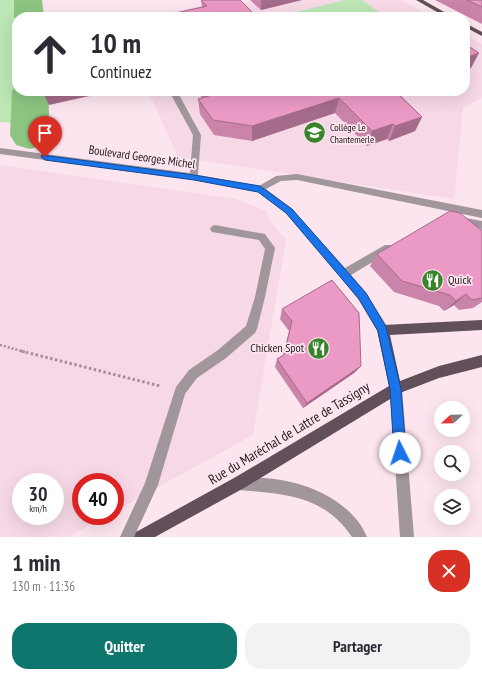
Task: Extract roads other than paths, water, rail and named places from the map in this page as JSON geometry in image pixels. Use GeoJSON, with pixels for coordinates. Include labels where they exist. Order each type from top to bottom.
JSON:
{"type":"FeatureCollection","features":[{"type":"Feature","properties":{"kind":"main road"},"geometry":{"type":"LineString","coordinates":[[419,0],[441,12]]}},
{"type":"Feature","properties":{"kind":"main road"},"geometry":{"type":"LineString","coordinates":[[470,28],[482,34]]}},
{"type":"Feature","properties":{"kind":"main road"},"geometry":{"type":"LineString","coordinates":[[396,389],[383,330],[482,325]]}},
{"type":"Feature","properties":{"kind":"main road","name":"Rue du Maréchal de Lattre de Tassigny"},"geometry":{"type":"LineString","coordinates":[[141,537],[239,483],[396,389],[439,372],[482,361]]}},
{"type":"Feature","properties":{"kind":"street"},"geometry":{"type":"LineString","coordinates":[[176,96],[197,135],[194,177]]}},
{"type":"Feature","properties":{"kind":"street","name":"Boulevard Georges Michel"},"geometry":{"type":"LineString","coordinates":[[0,151],[194,177],[260,189],[289,211],[362,296],[383,330]]}},
{"type":"Feature","properties":{"kind":"street"},"geometry":{"type":"LineString","coordinates":[[260,189],[279,178],[297,177],[482,214]]}},
{"type":"Feature","properties":{"kind":"street"},"geometry":{"type":"LineString","coordinates":[[453,220],[482,225]]}},
{"type":"Feature","properties":{"kind":"street"},"geometry":{"type":"LineString","coordinates":[[127,537],[151,485],[180,391],[193,374],[222,354],[251,329],[260,297],[270,248],[262,237],[215,229]]}},
{"type":"Feature","properties":{"kind":"street"},"geometry":{"type":"LineString","coordinates":[[343,274],[399,242]]}},
{"type":"Feature","properties":{"kind":"street"},"geometry":{"type":"LineString","coordinates":[[396,389],[407,537]]}},
{"type":"Feature","properties":{"kind":"street"},"geometry":{"type":"LineString","coordinates":[[239,483],[299,490],[328,503],[354,528],[360,537]]}},
{"type":"Feature","properties":{"kind":"waterway"},"geometry":{"type":"LineString","coordinates":[[28,0],[29,12]]}},
{"type":"Feature","properties":{"kind":"waterway"},"geometry":{"type":"LineString","coordinates":[[30,96],[30,135]]}},
{"type":"Feature","properties":{"kind":"place","name":"Collège Le Chantemerle"},"geometry":{"type":"Point","coordinates":[314,133]}},
{"type":"Feature","properties":{"kind":"place","name":"Quick"},"geometry":{"type":"Point","coordinates":[432,280]}},
{"type":"Feature","properties":{"kind":"place","name":"Chicken Spot"},"geometry":{"type":"Point","coordinates":[319,348]}}]}
